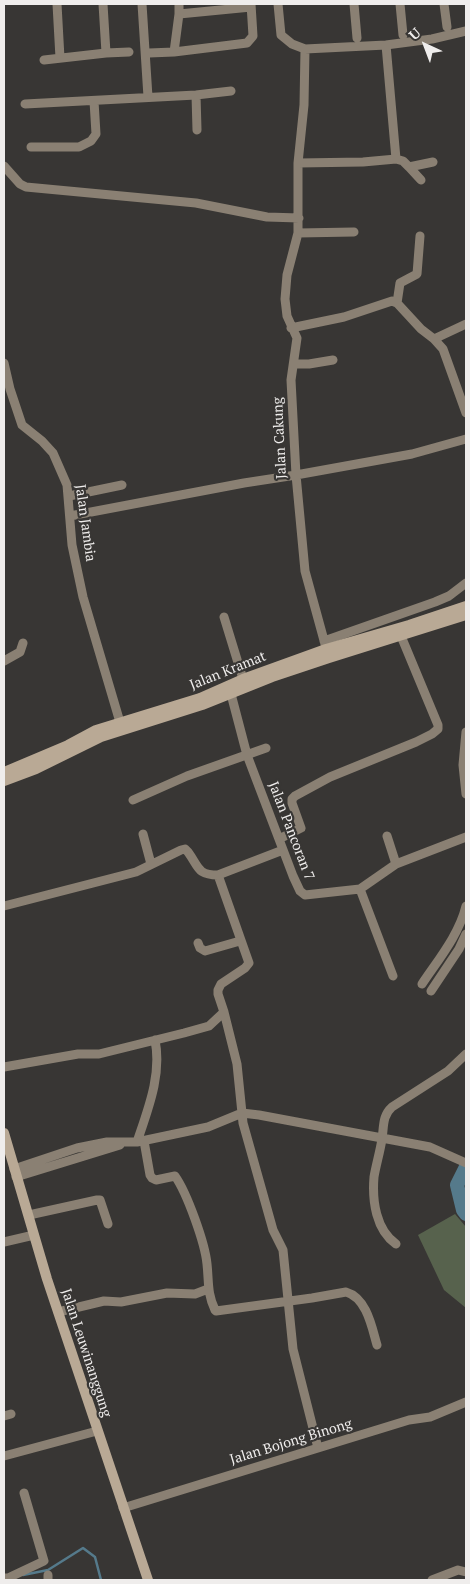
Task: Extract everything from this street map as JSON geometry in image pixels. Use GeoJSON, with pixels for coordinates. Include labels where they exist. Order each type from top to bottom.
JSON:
{"type":"FeatureCollection","features":[{"type":"Feature","properties":{"kind":"main road","name":"Jalan Kramat"},"geometry":{"type":"LineString","coordinates":[[4,782],[36,769],[122,726],[327,649],[466,606]]}},
{"type":"Feature","properties":{"kind":"main road","name":"Jalan Kramat"},"geometry":{"type":"LineString","coordinates":[[4,772],[59,749],[96,730],[122,726],[202,705],[231,694],[272,677],[327,649],[401,636],[466,615]]}},
{"type":"Feature","properties":{"kind":"main road","name":"Jalan Leuwinanggung"},"geometry":{"type":"LineString","coordinates":[[4,1133],[6,1151],[15,1173],[58,1312],[148,1580]]}},
{"type":"Feature","properties":{"kind":"street"},"geometry":{"type":"LineString","coordinates":[[57,4],[60,58]]}},
{"type":"Feature","properties":{"kind":"street"},"geometry":{"type":"LineString","coordinates":[[103,4],[106,53]]}},
{"type":"Feature","properties":{"kind":"street"},"geometry":{"type":"LineString","coordinates":[[142,4],[148,97]]}},
{"type":"Feature","properties":{"kind":"street"},"geometry":{"type":"LineString","coordinates":[[174,52],[179,4]]}},
{"type":"Feature","properties":{"kind":"street"},"geometry":{"type":"LineString","coordinates":[[278,4],[281,35],[292,44],[304,50],[386,45],[432,39],[466,31]]}},
{"type":"Feature","properties":{"kind":"street"},"geometry":{"type":"LineString","coordinates":[[354,4],[357,38]]}},
{"type":"Feature","properties":{"kind":"street"},"geometry":{"type":"LineString","coordinates":[[400,4],[403,35]]}},
{"type":"Feature","properties":{"kind":"street"},"geometry":{"type":"LineString","coordinates":[[444,4],[446,27]]}},
{"type":"Feature","properties":{"kind":"street"},"geometry":{"type":"LineString","coordinates":[[150,53],[244,44],[250,41],[253,36],[251,5],[179,14]]}},
{"type":"Feature","properties":{"kind":"street"},"geometry":{"type":"LineString","coordinates":[[386,45],[396,159]]}},
{"type":"Feature","properties":{"kind":"street","name":"Jalan Cakung"},"geometry":{"type":"LineString","coordinates":[[304,50],[304,104],[298,163],[298,233],[287,275],[285,298],[287,316],[297,338],[291,380],[296,475],[305,571],[327,649]]}},
{"type":"Feature","properties":{"kind":"street"},"geometry":{"type":"LineString","coordinates":[[44,60],[129,52]]}},
{"type":"Feature","properties":{"kind":"street"},"geometry":{"type":"LineString","coordinates":[[25,104],[196,95],[231,91]]}},
{"type":"Feature","properties":{"kind":"street"},"geometry":{"type":"LineString","coordinates":[[196,95],[197,130]]}},
{"type":"Feature","properties":{"kind":"street"},"geometry":{"type":"LineString","coordinates":[[32,147],[79,147],[91,141],[96,134],[94,101]]}},
{"type":"Feature","properties":{"kind":"street"},"geometry":{"type":"LineString","coordinates":[[298,163],[363,162],[396,159],[403,161],[421,180]]}},
{"type":"Feature","properties":{"kind":"street"},"geometry":{"type":"LineString","coordinates":[[409,167],[433,162]]}},
{"type":"Feature","properties":{"kind":"street"},"geometry":{"type":"LineString","coordinates":[[4,166],[20,184],[26,187],[196,203],[267,216],[299,218]]}},
{"type":"Feature","properties":{"kind":"street"},"geometry":{"type":"LineString","coordinates":[[298,233],[354,232]]}},
{"type":"Feature","properties":{"kind":"street"},"geometry":{"type":"LineString","coordinates":[[397,303],[400,283],[417,274],[420,236]]}},
{"type":"Feature","properties":{"kind":"street"},"geometry":{"type":"LineString","coordinates":[[291,328],[344,316],[392,301],[397,303],[442,349],[466,413]]}},
{"type":"Feature","properties":{"kind":"street"},"geometry":{"type":"LineString","coordinates":[[434,339],[466,324]]}},
{"type":"Feature","properties":{"kind":"street"},"geometry":{"type":"LineString","coordinates":[[294,364],[309,364],[333,360]]}},
{"type":"Feature","properties":{"kind":"street","name":"Jalan Jambia"},"geometry":{"type":"LineString","coordinates":[[4,362],[6,383],[22,425],[42,441],[53,453],[67,485],[72,545],[83,597],[122,726]]}},
{"type":"Feature","properties":{"kind":"street"},"geometry":{"type":"LineString","coordinates":[[70,516],[412,454],[466,439]]}},
{"type":"Feature","properties":{"kind":"street"},"geometry":{"type":"LineString","coordinates":[[69,496],[122,484]]}},
{"type":"Feature","properties":{"kind":"street"},"geometry":{"type":"LineString","coordinates":[[327,649],[449,596],[466,583]]}},
{"type":"Feature","properties":{"kind":"street"},"geometry":{"type":"LineString","coordinates":[[224,617],[243,680]]}},
{"type":"Feature","properties":{"kind":"street"},"geometry":{"type":"LineString","coordinates":[[279,839],[301,828],[292,803],[292,799],[295,796],[330,777],[416,742],[438,730],[438,725],[401,636]]}},
{"type":"Feature","properties":{"kind":"street"},"geometry":{"type":"LineString","coordinates":[[4,661],[20,652],[23,644]]}},
{"type":"Feature","properties":{"kind":"street","name":"Jalan Pancoran 7"},"geometry":{"type":"LineString","coordinates":[[231,694],[247,755],[297,885],[300,891],[306,895],[360,889],[396,864],[466,837]]}},
{"type":"Feature","properties":{"kind":"street"},"geometry":{"type":"LineString","coordinates":[[466,732],[463,765],[466,794]]}},
{"type":"Feature","properties":{"kind":"street"},"geometry":{"type":"LineString","coordinates":[[133,800],[187,776],[266,748]]}},
{"type":"Feature","properties":{"kind":"street"},"geometry":{"type":"LineString","coordinates":[[143,834],[151,864]]}},
{"type":"Feature","properties":{"kind":"street"},"geometry":{"type":"LineString","coordinates":[[387,836],[396,864]]}},
{"type":"Feature","properties":{"kind":"street"},"geometry":{"type":"LineString","coordinates":[[4,906],[117,878],[136,872],[185,849],[203,873],[218,875],[283,850]]}},
{"type":"Feature","properties":{"kind":"street"},"geometry":{"type":"LineString","coordinates":[[218,875],[249,963],[222,984],[218,994],[237,1064],[243,1123],[273,1230],[283,1250],[294,1349],[318,1448]]}},
{"type":"Feature","properties":{"kind":"street"},"geometry":{"type":"LineString","coordinates":[[360,889],[394,976]]}},
{"type":"Feature","properties":{"kind":"street"},"geometry":{"type":"LineString","coordinates":[[422,984],[456,934],[466,906]]}},
{"type":"Feature","properties":{"kind":"street"},"geometry":{"type":"LineString","coordinates":[[431,991],[459,949],[466,934]]}},
{"type":"Feature","properties":{"kind":"street"},"geometry":{"type":"LineString","coordinates":[[198,943],[202,951],[205,951],[240,941]]}},
{"type":"Feature","properties":{"kind":"street"},"geometry":{"type":"LineString","coordinates":[[4,1067],[78,1054],[99,1054],[205,1028],[224,1012]]}},
{"type":"Feature","properties":{"kind":"street"},"geometry":{"type":"LineString","coordinates":[[154,1040],[158,1062],[157,1071],[136,1142],[152,1178],[156,1180],[175,1176],[185,1194],[207,1262],[208,1289],[216,1311],[251,1305],[289,1302],[341,1292],[350,1293],[367,1312],[377,1345]]}},
{"type":"Feature","properties":{"kind":"street"},"geometry":{"type":"LineString","coordinates":[[396,1244],[386,1235],[378,1220],[374,1202],[374,1177],[385,1115],[388,1110],[448,1071],[466,1054]]}},
{"type":"Feature","properties":{"kind":"street"},"geometry":{"type":"LineString","coordinates":[[15,1173],[136,1142],[208,1127],[242,1113],[430,1147],[466,1163]]}},
{"type":"Feature","properties":{"kind":"street"},"geometry":{"type":"LineString","coordinates":[[29,1216],[100,1200],[108,1224]]}},
{"type":"Feature","properties":{"kind":"street"},"geometry":{"type":"LineString","coordinates":[[4,1242],[34,1235]]}},
{"type":"Feature","properties":{"kind":"street"},"geometry":{"type":"LineString","coordinates":[[58,1312],[104,1301],[121,1302],[167,1293],[195,1294],[208,1289]]}},
{"type":"Feature","properties":{"kind":"street","name":"Jalan Bojong Binong"},"geometry":{"type":"LineString","coordinates":[[123,1508],[409,1420],[430,1417],[466,1402]]}},
{"type":"Feature","properties":{"kind":"street"},"geometry":{"type":"LineString","coordinates":[[4,1456],[98,1431]]}},
{"type":"Feature","properties":{"kind":"street"},"geometry":{"type":"LineString","coordinates":[[4,1568],[7,1578],[44,1561],[24,1493]]}},
{"type":"Feature","properties":{"kind":"street"},"geometry":{"type":"LineString","coordinates":[[432,1580],[458,1570],[466,1572]]}},
{"type":"Feature","properties":{"kind":"green space"},"geometry":{"type":"Polygon","coordinates":[[[455,1214],[466,1227],[466,1308],[444,1290],[418,1235],[455,1214]]]}},
{"type":"Feature","properties":{"kind":"waterway"},"geometry":{"type":"LineString","coordinates":[[466,1167],[457,1185],[463,1210],[466,1214]]}},
{"type":"Feature","properties":{"kind":"waterway"},"geometry":{"type":"LineString","coordinates":[[23,1575],[48,1570],[83,1548],[95,1557],[101,1580]]}}]}
